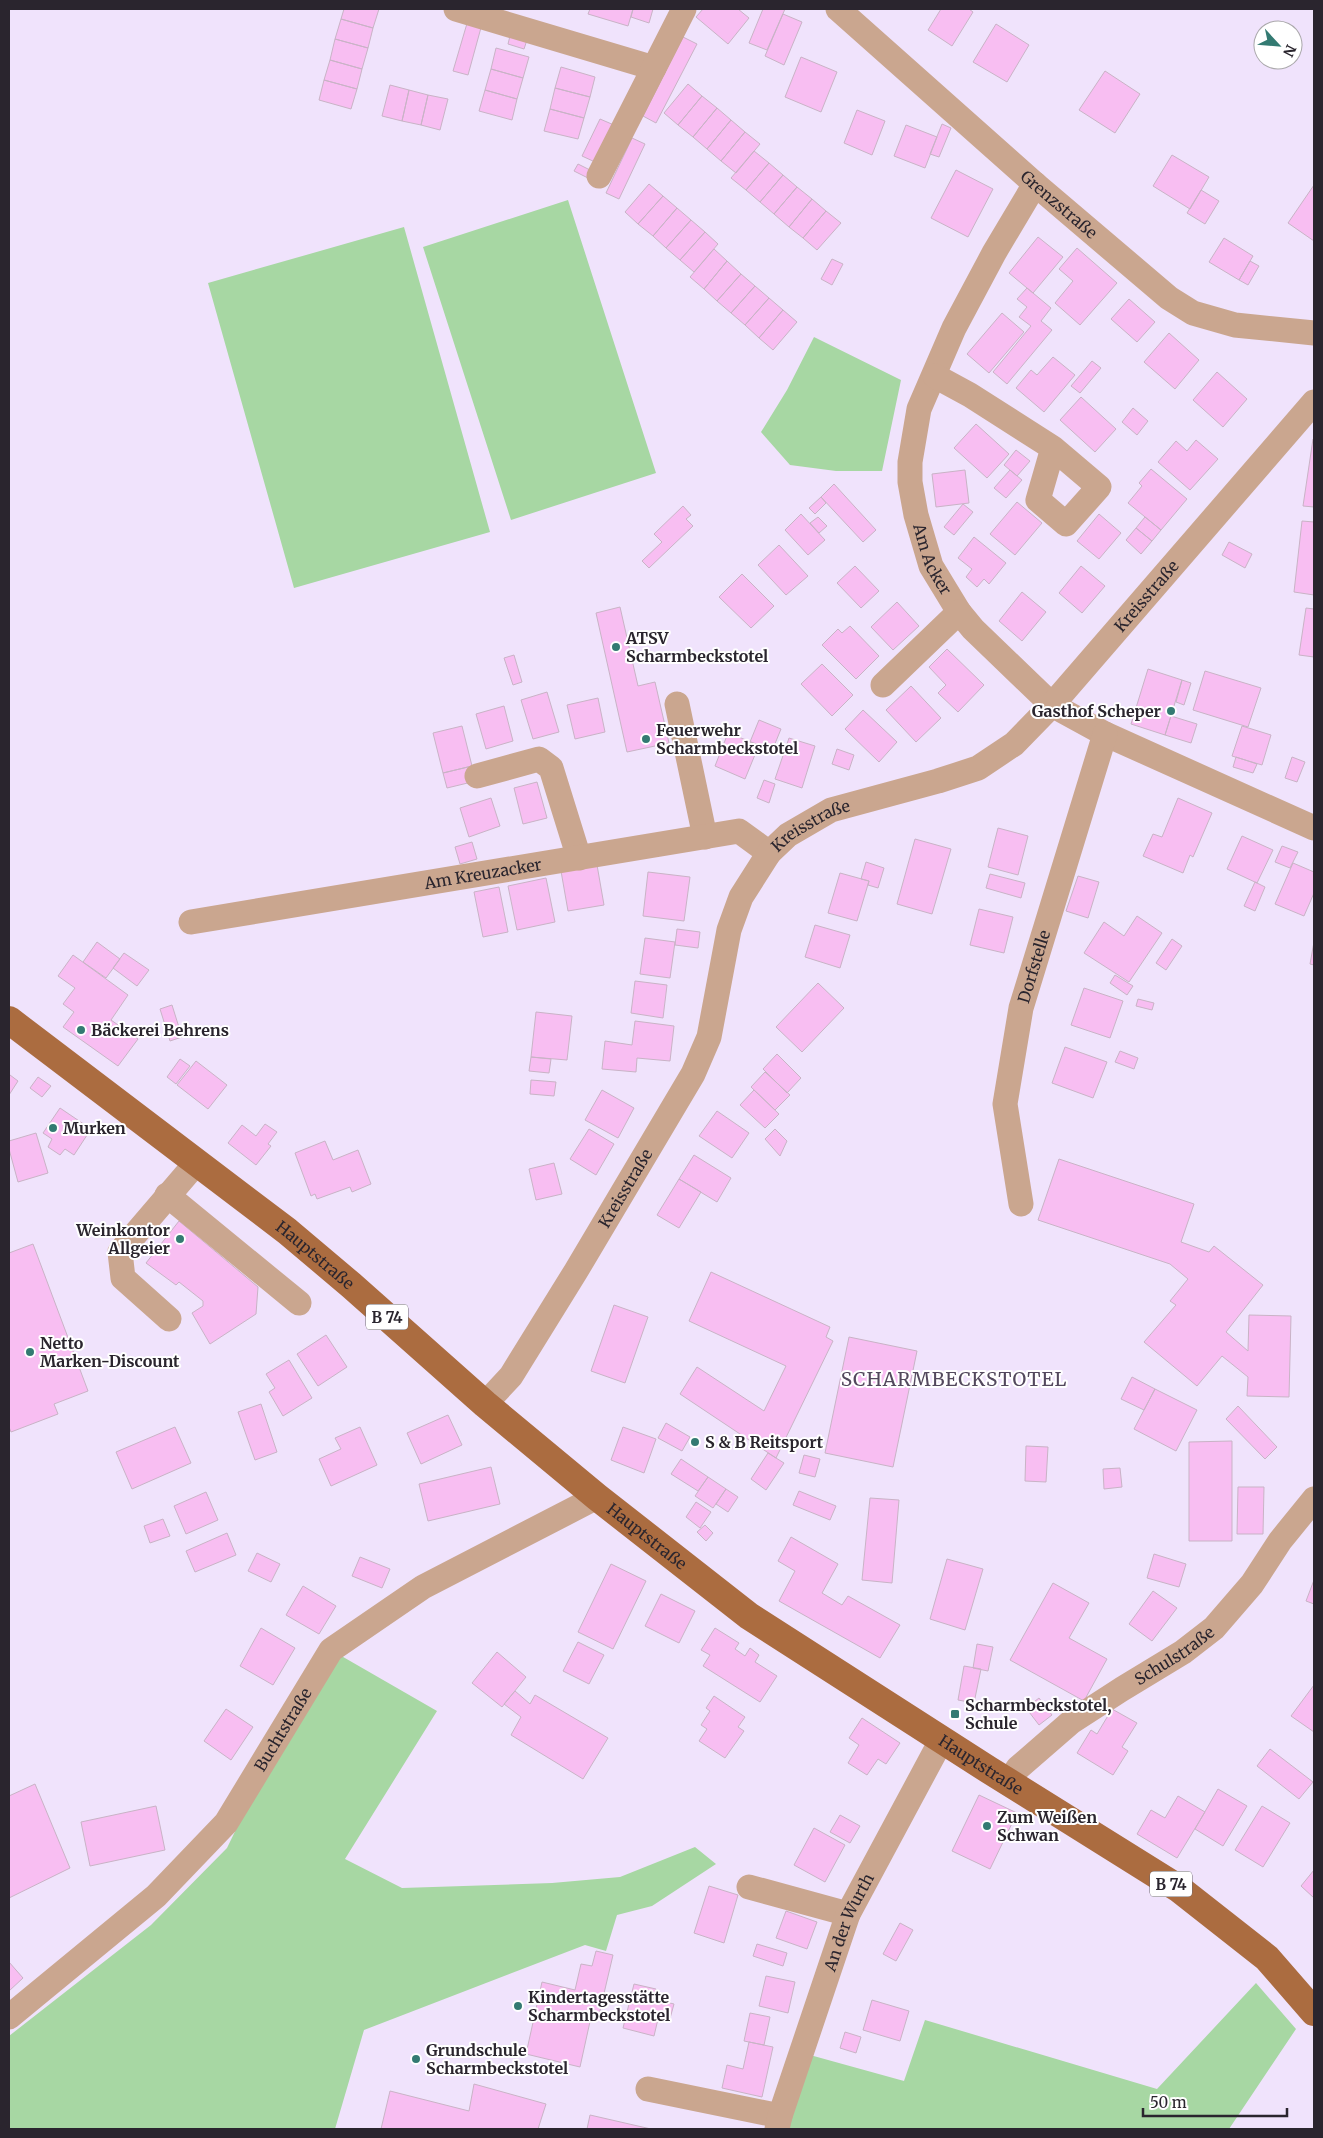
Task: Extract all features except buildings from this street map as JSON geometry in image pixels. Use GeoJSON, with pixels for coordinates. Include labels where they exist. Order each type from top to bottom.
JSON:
{"type":"FeatureCollection","features":[{"type":"Feature","properties":{"kind":"main road","name":"Hauptstraße"},"geometry":{"type":"LineString","coordinates":[[9,1020],[287,1231],[485,1404],[597,1497],[749,1616],[1008,1783],[1178,1888],[1267,1958],[1314,2012]]}},
{"type":"Feature","properties":{"kind":"street"},"geometry":{"type":"LineString","coordinates":[[456,9],[654,68]]}},
{"type":"Feature","properties":{"kind":"street"},"geometry":{"type":"LineString","coordinates":[[599,176],[684,9]]}},
{"type":"Feature","properties":{"kind":"street","name":"Grenzstraße"},"geometry":{"type":"LineString","coordinates":[[838,9],[1035,184],[1169,298],[1193,314],[1235,325],[1314,333]]}},
{"type":"Feature","properties":{"kind":"street","name":"Am Acker"},"geometry":{"type":"LineString","coordinates":[[1035,184],[994,253],[954,328],[935,376],[919,409],[910,462],[910,482],[916,515],[931,566],[959,612],[973,629],[1052,705],[1105,734],[1314,828]]}},
{"type":"Feature","properties":{"kind":"street"},"geometry":{"type":"LineString","coordinates":[[935,376],[970,395],[1053,448]]}},
{"type":"Feature","properties":{"kind":"street","name":"Kreisstraße"},"geometry":{"type":"LineString","coordinates":[[485,1404],[511,1376],[693,1074],[708,1037],[729,930],[741,897],[769,853],[788,835],[831,810],[938,781],[978,768],[1014,744],[1052,705],[1314,402]]}},
{"type":"Feature","properties":{"kind":"street"},"geometry":{"type":"LineString","coordinates":[[883,684],[959,612]]}},
{"type":"Feature","properties":{"kind":"street"},"geometry":{"type":"LineString","coordinates":[[677,704],[705,837]]}},
{"type":"Feature","properties":{"kind":"street","name":"Dorfstelle"},"geometry":{"type":"LineString","coordinates":[[1021,1204],[1006,1104],[1021,1008],[1105,734]]}},
{"type":"Feature","properties":{"kind":"street"},"geometry":{"type":"LineString","coordinates":[[477,776],[539,759],[546,763],[551,768],[579,858]]}},
{"type":"Feature","properties":{"kind":"street","name":"Am Kreuzacker"},"geometry":{"type":"LineString","coordinates":[[191,922],[739,831],[769,853]]}},
{"type":"Feature","properties":{"kind":"street"},"geometry":{"type":"LineString","coordinates":[[169,1319],[122,1278],[120,1252],[197,1162]]}},
{"type":"Feature","properties":{"kind":"street"},"geometry":{"type":"LineString","coordinates":[[167,1195],[298,1303]]}},
{"type":"Feature","properties":{"kind":"street","name":"Buchtstraße"},"geometry":{"type":"LineString","coordinates":[[9,2016],[156,1896],[226,1823],[331,1650],[423,1587],[597,1497]]}},
{"type":"Feature","properties":{"kind":"street","name":"Schulstraße"},"geometry":{"type":"LineString","coordinates":[[1008,1783],[1018,1768],[1071,1722],[1183,1652],[1214,1628],[1252,1584],[1280,1541],[1314,1499]]}},
{"type":"Feature","properties":{"kind":"street","name":"An der Wurth"},"geometry":{"type":"LineString","coordinates":[[648,2089],[778,2123],[848,1914],[942,1739]]}},
{"type":"Feature","properties":{"kind":"street"},"geometry":{"type":"LineString","coordinates":[[748,1887],[848,1914]]}},
{"type":"Feature","properties":{"kind":"green space"},"geometry":{"type":"Polygon","coordinates":[[[568,200],[656,473],[511,520],[423,247],[568,200]]]}},
{"type":"Feature","properties":{"kind":"green space"},"geometry":{"type":"Polygon","coordinates":[[[404,227],[490,532],[294,588],[208,283],[404,227]]]}},
{"type":"Feature","properties":{"kind":"green space"},"geometry":{"type":"Polygon","coordinates":[[[814,337],[901,380],[882,471],[836,471],[790,465],[761,432],[787,390],[814,337]]]}},
{"type":"Feature","properties":{"kind":"green space"},"geometry":{"type":"Polygon","coordinates":[[[331,1650],[437,1711],[345,1859],[402,1888],[552,1883],[620,1877],[695,1847],[716,1864],[652,1906],[617,1915],[606,1951],[585,1945],[364,2030],[335,2129],[9,2129],[9,2036],[151,1925],[227,1848],[331,1650]]]}},
{"type":"Feature","properties":{"kind":"green space"},"geometry":{"type":"Polygon","coordinates":[[[1256,1983],[1296,2029],[1229,2129],[787,2129],[810,2055],[904,2081],[925,2020],[1157,2089],[1256,1983]]]}},
{"type":"Feature","properties":{"kind":"place","name":"ATSV Scharmbeckstotel"},"geometry":{"type":"Point","coordinates":[616,647]}},
{"type":"Feature","properties":{"kind":"place","name":"Gasthof Scheper"},"geometry":{"type":"Point","coordinates":[1171,711]}},
{"type":"Feature","properties":{"kind":"place","name":"Feuerwehr Scharmbeckstotel"},"geometry":{"type":"Point","coordinates":[646,739]}},
{"type":"Feature","properties":{"kind":"place","name":"Bäckerei Behrens"},"geometry":{"type":"Point","coordinates":[81,1030]}},
{"type":"Feature","properties":{"kind":"place","name":"Murken"},"geometry":{"type":"Point","coordinates":[53,1128]}},
{"type":"Feature","properties":{"kind":"place","name":"Weinkontor Allgeier"},"geometry":{"type":"Point","coordinates":[180,1239]}},
{"type":"Feature","properties":{"kind":"place","name":"Netto Marken-Discount"},"geometry":{"type":"Point","coordinates":[30,1352]}},
{"type":"Feature","properties":{"kind":"place","name":"S & B Reitsport"},"geometry":{"type":"Point","coordinates":[695,1442]}},
{"type":"Feature","properties":{"kind":"place","name":"Scharmbeckstotel, Schule"},"geometry":{"type":"Point","coordinates":[955,1714]}},
{"type":"Feature","properties":{"kind":"place","name":"Zum Weißen Schwan"},"geometry":{"type":"Point","coordinates":[987,1826]}},
{"type":"Feature","properties":{"kind":"place","name":"Kindertagesstätte Scharmbeckstotel"},"geometry":{"type":"Point","coordinates":[518,2006]}},
{"type":"Feature","properties":{"kind":"place","name":"Grundschule Scharmbeckstotel"},"geometry":{"type":"Point","coordinates":[416,2059]}},
{"type":"Feature","properties":{"kind":"district","name":"SCHARMBECKSTOTEL"},"geometry":{"type":"Point","coordinates":[954,1379]}}]}
